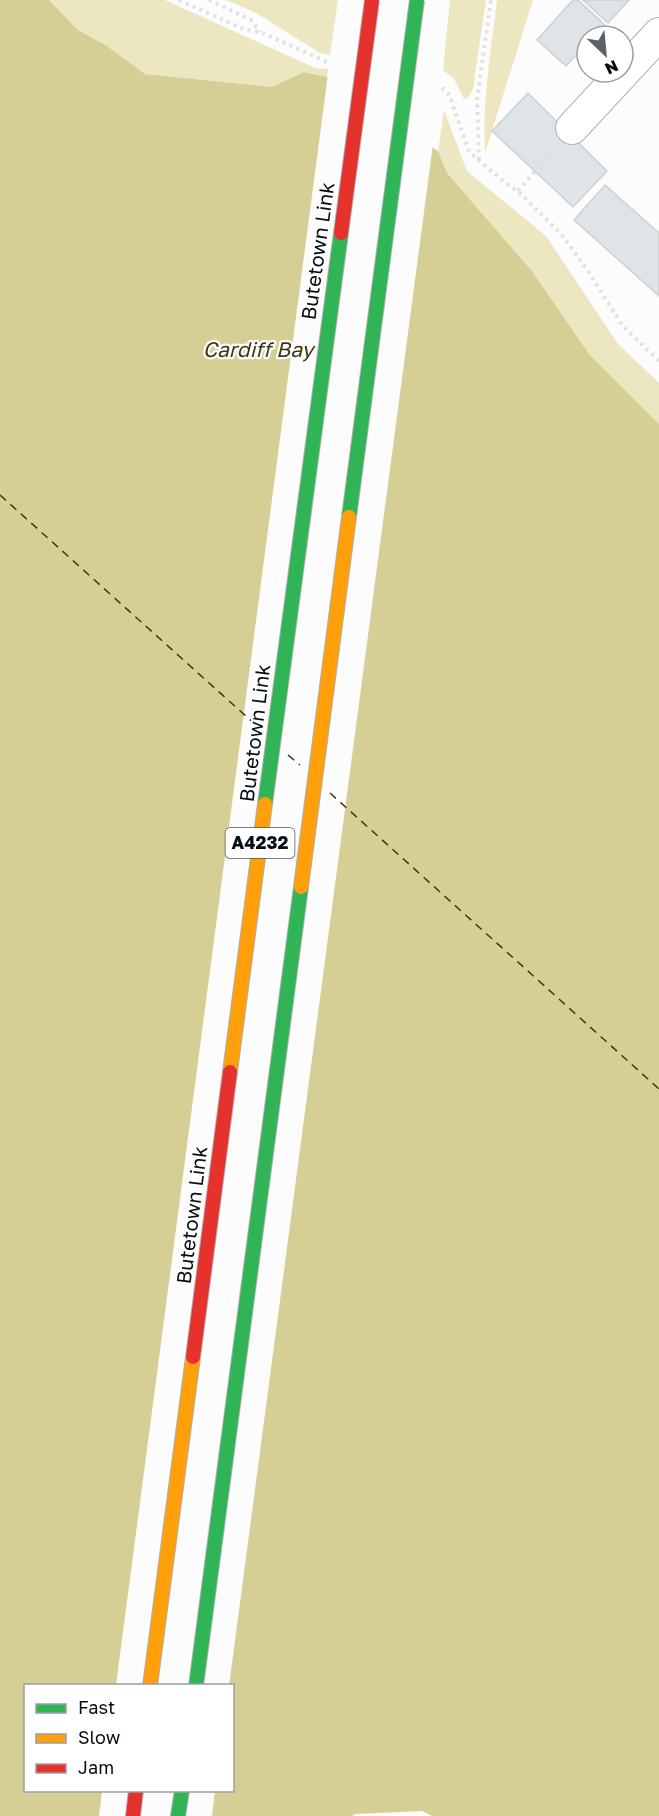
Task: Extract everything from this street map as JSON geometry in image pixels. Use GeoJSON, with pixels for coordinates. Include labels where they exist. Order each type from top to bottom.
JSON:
{"type":"FeatureCollection","features":[{"type":"Feature","properties":{"kind":"main road","name":"Butetown Link"},"geometry":{"type":"LineString","coordinates":[[150,1684],[300,531],[372,0]]}},
{"type":"Feature","properties":{"kind":"main road","name":"A4232"},"geometry":{"type":"LineString","coordinates":[[196,1684],[417,0]]}},
{"type":"Feature","properties":{"kind":"main road"},"geometry":{"type":"LineString","coordinates":[[133,1816],[136,1792]]}},
{"type":"Feature","properties":{"kind":"main road"},"geometry":{"type":"LineString","coordinates":[[178,1816],[182,1792]]}},
{"type":"Feature","properties":{"kind":"street"},"geometry":{"type":"LineString","coordinates":[[572,128],[659,34]]}},
{"type":"Feature","properties":{"kind":"path"},"geometry":{"type":"LineString","coordinates":[[179,0],[246,30],[261,32],[329,63]]}},
{"type":"Feature","properties":{"kind":"path"},"geometry":{"type":"LineString","coordinates":[[209,0],[251,20],[261,32]]}},
{"type":"Feature","properties":{"kind":"path"},"geometry":{"type":"LineString","coordinates":[[479,162],[477,99],[491,0]]}},
{"type":"Feature","properties":{"kind":"path"},"geometry":{"type":"LineString","coordinates":[[442,88],[450,97],[469,152],[517,191],[562,235],[622,325],[659,361]]}},
{"type":"Feature","properties":{"kind":"path"},"geometry":{"type":"LineString","coordinates":[[517,191],[535,171]]}},
{"type":"Feature","properties":{"kind":"shaded area"},"geometry":{"type":"Polygon","coordinates":[[[49,0],[165,0],[315,68],[328,69],[327,77],[304,72],[272,87],[145,74],[107,46],[78,30],[49,0]]]}},
{"type":"Feature","properties":{"kind":"shaded area"},"geometry":{"type":"Polygon","coordinates":[[[226,0],[338,0],[330,55],[320,53],[256,13],[226,0]]]}},
{"type":"Feature","properties":{"kind":"shaded area"},"geometry":{"type":"Polygon","coordinates":[[[450,0],[486,0],[473,89],[468,98],[464,99],[454,79],[443,70],[450,0]]]}},
{"type":"Feature","properties":{"kind":"shaded area"},"geometry":{"type":"Polygon","coordinates":[[[497,0],[533,0],[485,153],[486,95],[497,0]]]}},
{"type":"Feature","properties":{"kind":"shaded area"},"geometry":{"type":"Polygon","coordinates":[[[444,110],[467,171],[546,236],[618,344],[659,383],[659,424],[589,354],[532,271],[447,173],[438,151],[444,110]]]}},
{"type":"Feature","properties":{"kind":"water","name":"Cardiff Bay"},"geometry":{"type":"Polygon","coordinates":[[[0,0],[49,0],[78,30],[107,46],[145,74],[272,87],[304,72],[327,77],[438,151],[447,173],[532,271],[589,354],[659,424],[659,1816],[432,1816],[422,1811],[352,1816],[0,1816],[0,0]]]}},
{"type":"Feature","properties":{"kind":"pier"},"geometry":{"type":"Polygon","coordinates":[[[328,74],[433,144],[229,1684],[116,1684],[328,74]]]}},
{"type":"Feature","properties":{"kind":"pier"},"geometry":{"type":"Polygon","coordinates":[[[102,1792],[215,1792],[212,1816],[99,1816],[102,1792]]]}},
{"type":"Feature","properties":{"kind":"building"},"geometry":{"type":"Polygon","coordinates":[[[573,0],[578,0],[604,24],[575,24],[575,57],[566,66],[537,40],[573,0]]]}},
{"type":"Feature","properties":{"kind":"building"},"geometry":{"type":"Polygon","coordinates":[[[583,0],[629,0],[608,23],[583,0]]]}},
{"type":"Feature","properties":{"kind":"building"},"geometry":{"type":"Polygon","coordinates":[[[528,93],[607,171],[573,207],[492,131],[528,93]]]}},
{"type":"Feature","properties":{"kind":"building"},"geometry":{"type":"Polygon","coordinates":[[[605,185],[659,233],[659,296],[574,220],[605,185]]]}},
{"type":"Feature","properties":{"kind":"ferry route"},"geometry":{"type":"LineString","coordinates":[[0,495],[258,727]]}},
{"type":"Feature","properties":{"kind":"ferry route"},"geometry":{"type":"LineString","coordinates":[[288,755],[300,765]]}},
{"type":"Feature","properties":{"kind":"ferry route"},"geometry":{"type":"LineString","coordinates":[[330,793],[659,1089]]}},
{"type":"Feature","properties":{"kind":"traffic: fast"},"geometry":{"type":"LineString","coordinates":[[349,517],[417,0]]}},
{"type":"Feature","properties":{"kind":"traffic: fast"},"geometry":{"type":"LineString","coordinates":[[265,804],[341,233]]}},
{"type":"Feature","properties":{"kind":"traffic: fast"},"geometry":{"type":"LineString","coordinates":[[196,1684],[301,887]]}},
{"type":"Feature","properties":{"kind":"traffic: fast"},"geometry":{"type":"LineString","coordinates":[[178,1816],[182,1792]]}},
{"type":"Feature","properties":{"kind":"traffic: jam"},"geometry":{"type":"LineString","coordinates":[[341,233],[372,0]]}},
{"type":"Feature","properties":{"kind":"traffic: jam"},"geometry":{"type":"LineString","coordinates":[[193,1357],[230,1072]]}},
{"type":"Feature","properties":{"kind":"traffic: jam"},"geometry":{"type":"LineString","coordinates":[[133,1816],[136,1792]]}},
{"type":"Feature","properties":{"kind":"traffic: slow"},"geometry":{"type":"LineString","coordinates":[[301,887],[349,517]]}},
{"type":"Feature","properties":{"kind":"traffic: slow"},"geometry":{"type":"LineString","coordinates":[[230,1072],[265,804]]}},
{"type":"Feature","properties":{"kind":"traffic: slow"},"geometry":{"type":"LineString","coordinates":[[150,1684],[193,1357]]}}]}
